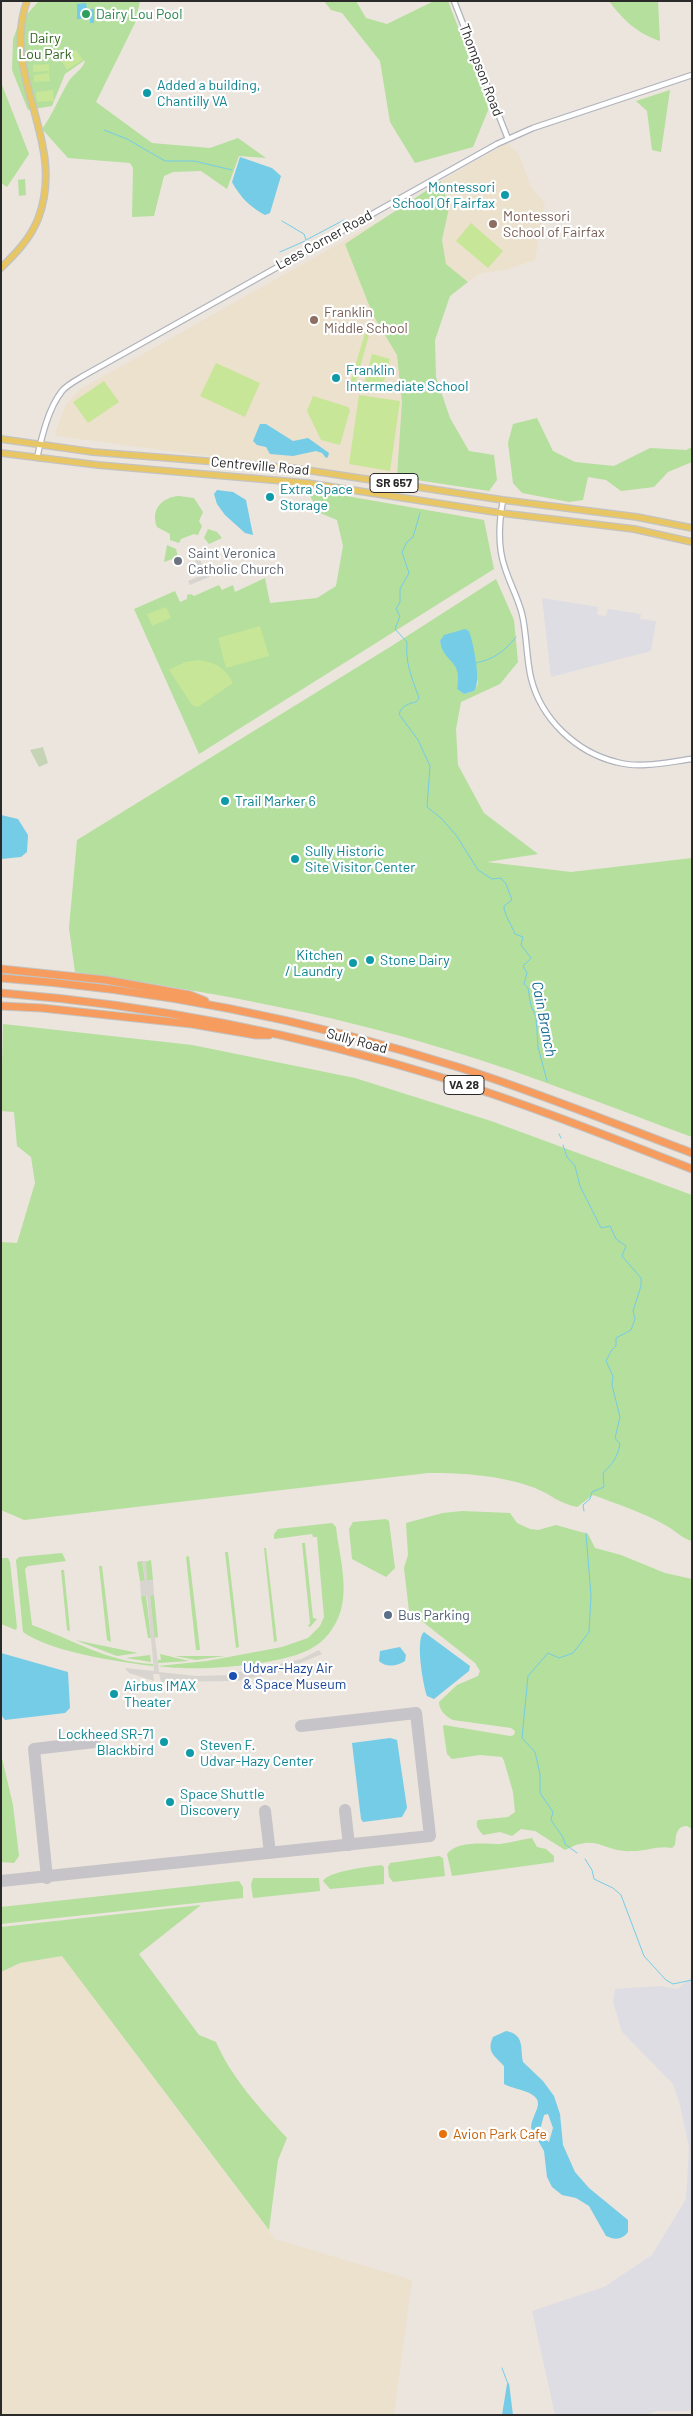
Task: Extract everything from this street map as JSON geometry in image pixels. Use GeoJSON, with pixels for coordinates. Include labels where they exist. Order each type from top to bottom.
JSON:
{"type":"FeatureCollection","features":[{"type":"Feature","properties":{"kind":"highway"},"geometry":{"type":"LineString","coordinates":[[1,968],[121,982],[190,996],[226,1008]]}},
{"type":"Feature","properties":{"kind":"highway","name":"Sully Road"},"geometry":{"type":"LineString","coordinates":[[1,978],[107,989],[226,1008],[344,1035],[445,1063],[551,1099],[692,1153]]}},
{"type":"Feature","properties":{"kind":"highway","name":"Sully Road"},"geometry":{"type":"LineString","coordinates":[[1,993],[141,1009],[284,1035],[379,1059],[480,1090],[692,1169]]}},
{"type":"Feature","properties":{"kind":"highway"},"geometry":{"type":"LineString","coordinates":[[1,1004],[192,1024],[256,1035],[284,1035]]}},
{"type":"Feature","properties":{"kind":"main road"},"geometry":{"type":"LineString","coordinates":[[16,16],[28,1]]}},
{"type":"Feature","properties":{"kind":"main road"},"geometry":{"type":"LineString","coordinates":[[1,268],[28,239],[40,213],[43,185],[34,144]]}},
{"type":"Feature","properties":{"kind":"main road","name":"Centreville Road"},"geometry":{"type":"LineString","coordinates":[[1,439],[92,452],[293,468],[503,500],[637,517],[692,528]]}},
{"type":"Feature","properties":{"kind":"main road","name":"Centreville Road"},"geometry":{"type":"LineString","coordinates":[[1,453],[117,467],[278,479],[501,513],[634,529],[692,542]]}},
{"type":"Feature","properties":{"kind":"street","name":"Thompson Road"},"geometry":{"type":"LineString","coordinates":[[454,1],[508,139]]}},
{"type":"Feature","properties":{"kind":"street","name":"Lees Corner Road"},"geometry":{"type":"LineString","coordinates":[[36,458],[55,403],[62,390],[73,382],[508,139],[692,75]]}},
{"type":"Feature","properties":{"kind":"street"},"geometry":{"type":"LineString","coordinates":[[503,500],[500,544],[502,560],[520,609],[534,689],[550,716],[564,734],[585,750],[617,763],[647,764],[692,759]]}},
{"type":"Feature","properties":{"kind":"shaded area","name":"Montessori School of Fairfax"},"geometry":{"type":"Polygon","coordinates":[[[507,143],[519,154],[530,185],[545,204],[535,260],[505,270],[481,273],[468,282],[446,264],[442,240],[449,208],[441,181],[507,143]]]}},
{"type":"Feature","properties":{"kind":"shaded area","name":"Franklin Middle School"},"geometry":{"type":"Polygon","coordinates":[[[434,190],[412,369],[411,483],[56,436],[55,433],[66,404],[79,390],[434,190]]]}},
{"type":"Feature","properties":{"kind":"shaded area"},"geometry":{"type":"Polygon","coordinates":[[[200,559],[205,573],[216,570],[218,573],[190,585],[188,581],[202,575],[195,561],[200,559]]]}},
{"type":"Feature","properties":{"kind":"shaded area"},"geometry":{"type":"Polygon","coordinates":[[[542,598],[598,607],[597,615],[606,616],[608,609],[641,614],[640,619],[656,621],[651,651],[551,677],[542,598]]]}},
{"type":"Feature","properties":{"kind":"shaded area"},"geometry":{"type":"Polygon","coordinates":[[[142,1561],[146,1561],[147,1580],[153,1580],[154,1595],[150,1596],[159,1672],[196,1676],[235,1675],[238,1672],[260,1671],[268,1667],[301,1659],[319,1650],[322,1654],[276,1673],[237,1681],[161,1682],[159,1674],[153,1674],[154,1681],[129,1673],[125,1668],[154,1671],[147,1596],[141,1596],[140,1581],[145,1580],[142,1561]]]}},
{"type":"Feature","properties":{"kind":"shaded area"},"geometry":{"type":"Polygon","coordinates":[[[62,1956],[275,2239],[412,2280],[394,2415],[1,2415],[1,1972],[20,1963],[62,1956]]]}},
{"type":"Feature","properties":{"kind":"shaded area"},"geometry":{"type":"Polygon","coordinates":[[[692,1977],[692,2409],[689,2411],[657,2411],[645,2415],[555,2415],[532,2311],[604,2287],[652,2255],[686,2199],[689,2147],[680,2105],[673,2084],[622,2032],[613,2002],[615,1989],[659,1986],[677,1989],[692,1977]]]}},
{"type":"Feature","properties":{"kind":"green space","name":"Dairy Lou Park"},"geometry":{"type":"Polygon","coordinates":[[[39,1],[140,1],[135,23],[96,102],[152,143],[210,148],[238,138],[266,158],[239,156],[227,189],[201,171],[173,172],[164,176],[154,216],[132,217],[133,168],[130,163],[68,158],[42,129],[69,81],[83,66],[85,60],[65,74],[52,106],[28,110],[12,70],[13,39],[19,23],[39,1]]]}},
{"type":"Feature","properties":{"kind":"green space"},"geometry":{"type":"Polygon","coordinates":[[[324,1],[356,1],[366,18],[387,24],[434,1],[448,1],[489,108],[473,147],[415,163],[390,122],[380,61],[342,13],[331,10],[324,1]]]}},
{"type":"Feature","properties":{"kind":"green space"},"geometry":{"type":"Polygon","coordinates":[[[609,1],[658,1],[660,41],[632,26],[609,1]]]}},
{"type":"Feature","properties":{"kind":"green space"},"geometry":{"type":"Polygon","coordinates":[[[76,50],[83,60],[67,70],[61,60],[76,50]]]}},
{"type":"Feature","properties":{"kind":"green space"},"geometry":{"type":"Polygon","coordinates":[[[49,64],[49,71],[33,72],[33,65],[49,64]]]}},
{"type":"Feature","properties":{"kind":"green space"},"geometry":{"type":"Polygon","coordinates":[[[49,73],[50,81],[34,82],[34,75],[49,73]]]}},
{"type":"Feature","properties":{"kind":"green space"},"geometry":{"type":"Polygon","coordinates":[[[2,85],[29,154],[7,187],[1,183],[2,85]]]}},
{"type":"Feature","properties":{"kind":"green space"},"geometry":{"type":"Polygon","coordinates":[[[53,90],[54,101],[37,102],[36,92],[53,90]]]}},
{"type":"Feature","properties":{"kind":"green space"},"geometry":{"type":"Polygon","coordinates":[[[670,90],[661,152],[652,150],[647,111],[636,101],[670,90]]]}},
{"type":"Feature","properties":{"kind":"green space"},"geometry":{"type":"Polygon","coordinates":[[[25,179],[26,195],[19,196],[18,180],[25,179]]]}},
{"type":"Feature","properties":{"kind":"green space"},"geometry":{"type":"Polygon","coordinates":[[[441,181],[449,208],[442,240],[446,264],[468,282],[450,296],[435,340],[436,377],[450,418],[469,451],[494,455],[497,480],[489,491],[397,477],[402,402],[397,355],[373,315],[345,244],[441,181]]]}},
{"type":"Feature","properties":{"kind":"green space"},"geometry":{"type":"Polygon","coordinates":[[[471,223],[503,251],[488,268],[456,241],[471,223]]]}},
{"type":"Feature","properties":{"kind":"green space"},"geometry":{"type":"Polygon","coordinates":[[[368,323],[372,324],[354,389],[349,387],[368,323]]]}},
{"type":"Feature","properties":{"kind":"green space"},"geometry":{"type":"Polygon","coordinates":[[[372,354],[390,359],[381,393],[363,388],[372,354]]]}},
{"type":"Feature","properties":{"kind":"green space"},"geometry":{"type":"Polygon","coordinates":[[[216,363],[260,383],[245,417],[200,396],[216,363]]]}},
{"type":"Feature","properties":{"kind":"green space"},"geometry":{"type":"Polygon","coordinates":[[[104,381],[119,402],[88,423],[73,402],[104,381]]]}},
{"type":"Feature","properties":{"kind":"green space"},"geometry":{"type":"Polygon","coordinates":[[[359,395],[400,401],[390,471],[349,464],[359,395]]]}},
{"type":"Feature","properties":{"kind":"green space"},"geometry":{"type":"Polygon","coordinates":[[[313,396],[348,407],[350,410],[340,445],[321,440],[307,411],[313,396]]]}},
{"type":"Feature","properties":{"kind":"green space"},"geometry":{"type":"Polygon","coordinates":[[[537,418],[553,451],[575,462],[614,466],[650,448],[686,450],[692,447],[692,462],[668,472],[654,487],[621,491],[606,480],[588,477],[583,500],[569,502],[522,493],[513,483],[508,443],[513,424],[537,418]]]}},
{"type":"Feature","properties":{"kind":"green space"},"geometry":{"type":"Polygon","coordinates":[[[306,489],[484,520],[494,569],[199,754],[134,609],[175,591],[180,602],[187,599],[187,595],[191,594],[194,596],[219,585],[222,590],[233,585],[235,592],[265,578],[270,603],[317,598],[336,586],[343,546],[337,520],[320,513],[306,489]]]}},
{"type":"Feature","properties":{"kind":"green space"},"geometry":{"type":"Polygon","coordinates":[[[179,496],[194,498],[203,512],[199,521],[202,526],[198,535],[194,534],[181,539],[179,543],[170,540],[170,534],[157,527],[155,515],[156,510],[163,502],[179,496]]]}},
{"type":"Feature","properties":{"kind":"green space"},"geometry":{"type":"Polygon","coordinates":[[[208,529],[217,532],[222,538],[209,544],[204,538],[208,529]]]}},
{"type":"Feature","properties":{"kind":"green space"},"geometry":{"type":"Polygon","coordinates":[[[167,545],[176,549],[178,557],[164,562],[167,545]]]}},
{"type":"Feature","properties":{"kind":"green space"},"geometry":{"type":"Polygon","coordinates":[[[496,579],[514,620],[518,662],[500,684],[461,702],[456,729],[458,765],[484,813],[538,854],[487,862],[571,872],[692,858],[692,1137],[508,1069],[400,1036],[262,1003],[75,972],[69,928],[77,840],[390,647],[496,579]],[[469,631],[440,641],[442,648],[458,672],[457,689],[464,694],[474,691],[478,684],[469,631]]]}},
{"type":"Feature","properties":{"kind":"green space"},"geometry":{"type":"Polygon","coordinates":[[[166,607],[171,618],[152,626],[147,614],[166,607]]]}},
{"type":"Feature","properties":{"kind":"green space"},"geometry":{"type":"Polygon","coordinates":[[[260,626],[269,656],[226,668],[218,638],[260,626]]]}},
{"type":"Feature","properties":{"kind":"green space"},"geometry":{"type":"Polygon","coordinates":[[[198,660],[209,662],[223,669],[233,683],[198,707],[192,705],[169,670],[185,662],[198,660]]]}},
{"type":"Feature","properties":{"kind":"green space"},"geometry":{"type":"Polygon","coordinates":[[[43,747],[48,763],[39,767],[30,750],[43,747]]]}},
{"type":"Feature","properties":{"kind":"green space"},"geometry":{"type":"Polygon","coordinates":[[[3,1024],[192,1045],[355,1078],[491,1121],[692,1195],[692,1541],[647,1516],[593,1495],[577,1507],[565,1504],[535,1488],[509,1480],[455,1474],[428,1473],[24,1520],[1,1510],[1,1242],[17,1243],[35,1183],[31,1157],[17,1146],[14,1112],[1,1111],[3,1024]]]}},
{"type":"Feature","properties":{"kind":"green space"},"geometry":{"type":"Polygon","coordinates":[[[462,1511],[510,1513],[517,1523],[530,1529],[538,1530],[556,1525],[588,1534],[595,1548],[621,1555],[665,1573],[692,1579],[692,1829],[683,1826],[677,1832],[675,1845],[672,1848],[663,1847],[623,1851],[600,1844],[585,1843],[565,1850],[535,1831],[521,1829],[512,1836],[500,1832],[483,1835],[478,1828],[478,1820],[508,1817],[515,1812],[513,1792],[504,1761],[502,1757],[480,1755],[452,1759],[447,1754],[443,1727],[444,1725],[510,1736],[514,1735],[515,1731],[511,1728],[453,1720],[445,1715],[439,1702],[457,1685],[478,1676],[480,1671],[475,1663],[409,1611],[404,1568],[408,1555],[406,1523],[443,1513],[462,1511]]]}},
{"type":"Feature","properties":{"kind":"green space"},"geometry":{"type":"Polygon","coordinates":[[[386,1519],[389,1521],[395,1568],[386,1577],[352,1559],[349,1529],[353,1522],[386,1519]]]}},
{"type":"Feature","properties":{"kind":"green space"},"geometry":{"type":"Polygon","coordinates":[[[332,1523],[336,1527],[342,1570],[343,1603],[338,1619],[329,1634],[321,1642],[298,1654],[259,1663],[214,1668],[158,1666],[207,1661],[282,1647],[308,1638],[320,1626],[324,1617],[317,1537],[313,1537],[312,1534],[274,1539],[274,1534],[278,1529],[332,1523]]]}},
{"type":"Feature","properties":{"kind":"green space"},"geometry":{"type":"Polygon","coordinates":[[[302,1543],[305,1543],[313,1618],[317,1619],[310,1627],[308,1626],[310,1623],[302,1543]]]}},
{"type":"Feature","properties":{"kind":"green space"},"geometry":{"type":"Polygon","coordinates":[[[264,1548],[266,1548],[277,1641],[274,1642],[264,1548]]]}},
{"type":"Feature","properties":{"kind":"green space"},"geometry":{"type":"Polygon","coordinates":[[[225,1552],[228,1552],[239,1647],[236,1648],[225,1552]]]}},
{"type":"Feature","properties":{"kind":"green space"},"geometry":{"type":"Polygon","coordinates":[[[62,1553],[66,1561],[28,1566],[25,1569],[32,1625],[106,1655],[137,1663],[153,1664],[153,1666],[85,1655],[50,1645],[23,1632],[16,1560],[19,1557],[62,1553]]]}},
{"type":"Feature","properties":{"kind":"green space"},"geometry":{"type":"Polygon","coordinates":[[[189,1556],[200,1650],[196,1650],[186,1557],[189,1556]]]}},
{"type":"Feature","properties":{"kind":"green space"},"geometry":{"type":"Polygon","coordinates":[[[1,1558],[8,1558],[10,1562],[16,1630],[1,1624],[1,1558]]]}},
{"type":"Feature","properties":{"kind":"green space"},"geometry":{"type":"Polygon","coordinates":[[[151,1560],[153,1580],[147,1580],[145,1562],[151,1560]]]}},
{"type":"Feature","properties":{"kind":"green space"},"geometry":{"type":"Polygon","coordinates":[[[142,1561],[145,1581],[140,1581],[137,1562],[142,1561]]]}},
{"type":"Feature","properties":{"kind":"green space"},"geometry":{"type":"Polygon","coordinates":[[[99,1566],[102,1566],[111,1642],[107,1640],[99,1566]]]}},
{"type":"Feature","properties":{"kind":"green space"},"geometry":{"type":"Polygon","coordinates":[[[61,1570],[64,1570],[70,1631],[67,1630],[61,1570]]]}},
{"type":"Feature","properties":{"kind":"green space"},"geometry":{"type":"Polygon","coordinates":[[[150,1595],[154,1595],[158,1637],[154,1638],[150,1595]]]}},
{"type":"Feature","properties":{"kind":"green space"},"geometry":{"type":"Polygon","coordinates":[[[141,1596],[146,1596],[151,1638],[148,1638],[141,1596]]]}},
{"type":"Feature","properties":{"kind":"green space"},"geometry":{"type":"Polygon","coordinates":[[[75,1640],[138,1653],[117,1656],[75,1640]]]}},
{"type":"Feature","properties":{"kind":"green space"},"geometry":{"type":"Polygon","coordinates":[[[160,1654],[189,1661],[158,1663],[158,1660],[161,1660],[160,1654]]]}},
{"type":"Feature","properties":{"kind":"green space"},"geometry":{"type":"Polygon","coordinates":[[[150,1655],[151,1662],[126,1658],[150,1655]]]}},
{"type":"Feature","properties":{"kind":"green space"},"geometry":{"type":"Polygon","coordinates":[[[175,1656],[225,1656],[196,1660],[175,1656]]]}},
{"type":"Feature","properties":{"kind":"green space"},"geometry":{"type":"Polygon","coordinates":[[[1,1754],[13,1805],[19,1856],[14,1863],[1,1862],[1,1754]]]}},
{"type":"Feature","properties":{"kind":"green space"},"geometry":{"type":"Polygon","coordinates":[[[532,1838],[537,1847],[546,1849],[554,1856],[554,1862],[452,1876],[447,1854],[458,1847],[472,1844],[500,1844],[532,1838]]]}},
{"type":"Feature","properties":{"kind":"green space"},"geometry":{"type":"Polygon","coordinates":[[[439,1856],[443,1858],[445,1876],[393,1882],[389,1877],[388,1867],[390,1863],[439,1856]]]}},
{"type":"Feature","properties":{"kind":"green space"},"geometry":{"type":"Polygon","coordinates":[[[381,1865],[384,1867],[384,1884],[330,1889],[323,1881],[341,1872],[381,1865]]]}},
{"type":"Feature","properties":{"kind":"green space"},"geometry":{"type":"Polygon","coordinates":[[[253,1878],[319,1878],[320,1891],[253,1898],[251,1885],[253,1878]]]}},
{"type":"Feature","properties":{"kind":"green space"},"geometry":{"type":"Polygon","coordinates":[[[239,1881],[243,1887],[243,1898],[1,1924],[1,1907],[239,1881]]]}},
{"type":"Feature","properties":{"kind":"green space"},"geometry":{"type":"Polygon","coordinates":[[[201,1905],[139,1954],[199,2035],[216,2042],[238,2081],[287,2138],[278,2160],[269,2230],[62,1956],[20,1963],[1,1972],[1,1927],[201,1905]]]}},
{"type":"Feature","properties":{"kind":"water","name":"Dairy Lou Pool"},"geometry":{"type":"Polygon","coordinates":[[[86,3],[87,9],[94,9],[94,23],[90,23],[90,18],[77,19],[77,4],[86,3]]]}},
{"type":"Feature","properties":{"kind":"water"},"geometry":{"type":"Polygon","coordinates":[[[240,157],[272,168],[281,176],[270,213],[265,215],[250,205],[232,182],[240,157]]]}},
{"type":"Feature","properties":{"kind":"water"},"geometry":{"type":"Polygon","coordinates":[[[260,424],[266,424],[293,441],[308,438],[329,453],[328,457],[326,458],[322,453],[316,451],[293,456],[270,454],[266,447],[257,445],[253,441],[260,424]]]}},
{"type":"Feature","properties":{"kind":"water"},"geometry":{"type":"Polygon","coordinates":[[[217,490],[233,492],[246,500],[253,535],[245,533],[225,515],[217,504],[214,494],[217,490]]]}},
{"type":"Feature","properties":{"kind":"water"},"geometry":{"type":"Polygon","coordinates":[[[465,629],[469,631],[473,644],[477,680],[474,691],[464,694],[457,689],[458,679],[455,666],[445,654],[440,641],[444,635],[465,629]]]}},
{"type":"Feature","properties":{"kind":"water"},"geometry":{"type":"Polygon","coordinates":[[[1,815],[18,819],[28,835],[27,852],[21,857],[1,859],[1,815]]]}},
{"type":"Feature","properties":{"kind":"water"},"geometry":{"type":"Polygon","coordinates":[[[424,1632],[470,1666],[469,1671],[434,1699],[427,1696],[422,1673],[420,1643],[424,1632]]]}},
{"type":"Feature","properties":{"kind":"water"},"geometry":{"type":"Polygon","coordinates":[[[400,1647],[406,1655],[405,1661],[399,1664],[385,1665],[379,1661],[380,1651],[400,1647]]]}},
{"type":"Feature","properties":{"kind":"water"},"geometry":{"type":"Polygon","coordinates":[[[1,1653],[68,1672],[70,1708],[65,1713],[5,1720],[1,1715],[1,1653]]]}},
{"type":"Feature","properties":{"kind":"water"},"geometry":{"type":"Polygon","coordinates":[[[390,1738],[397,1740],[407,1808],[402,1817],[363,1822],[361,1819],[352,1743],[390,1738]]]}},
{"type":"Feature","properties":{"kind":"water"},"geometry":{"type":"Polygon","coordinates":[[[506,2031],[516,2035],[519,2039],[523,2062],[543,2081],[554,2096],[560,2114],[563,2145],[575,2172],[589,2188],[628,2220],[628,2232],[623,2237],[615,2239],[606,2236],[589,2206],[576,2198],[562,2195],[552,2187],[547,2177],[544,2151],[531,2128],[538,2100],[531,2094],[504,2084],[504,2066],[495,2056],[490,2046],[493,2037],[506,2031]],[[548,2114],[544,2115],[541,2133],[549,2142],[553,2128],[548,2114]]]}},
{"type":"Feature","properties":{"kind":"water"},"geometry":{"type":"Polygon","coordinates":[[[509,2383],[513,2415],[502,2415],[507,2384],[509,2383]]]}},
{"type":"Feature","properties":{"kind":"waterway"},"geometry":{"type":"LineString","coordinates":[[104,130],[127,139],[165,161],[194,161],[232,170]]}},
{"type":"Feature","properties":{"kind":"waterway"},"geometry":{"type":"LineString","coordinates":[[282,221],[304,234],[306,240],[344,220]]}},
{"type":"Feature","properties":{"kind":"waterway"},"geometry":{"type":"LineString","coordinates":[[280,252],[305,241]]}},
{"type":"Feature","properties":{"kind":"waterway","name":"Cain Branch"},"geometry":{"type":"LineString","coordinates":[[420,513],[413,537],[407,542],[402,552],[409,573],[400,589],[400,602],[396,609],[400,616],[395,629],[407,642],[408,664],[419,698],[416,702],[404,707],[399,714],[418,740],[430,766],[427,807],[441,818],[456,835],[478,870],[492,879],[501,878],[506,884],[512,900],[504,906],[505,912],[515,934],[523,937],[521,945],[531,958],[523,966],[527,973],[524,984],[528,988],[531,1006],[536,1017],[538,1047],[547,1081]]}},
{"type":"Feature","properties":{"kind":"waterway"},"geometry":{"type":"LineString","coordinates":[[476,663],[498,654],[516,637]]}},
{"type":"Feature","properties":{"kind":"waterway","name":"Cain Branch"},"geometry":{"type":"LineString","coordinates":[[559,1134],[561,1138]]}},
{"type":"Feature","properties":{"kind":"waterway","name":"Cain Branch"},"geometry":{"type":"LineString","coordinates":[[563,1145],[567,1157],[575,1166],[580,1186],[601,1228],[610,1226],[616,1239],[626,1246],[622,1256],[641,1278],[641,1286],[633,1311],[635,1319],[631,1330],[616,1338],[616,1346],[606,1361],[613,1376],[612,1385],[620,1417],[615,1438],[620,1444],[614,1460],[603,1473],[604,1487],[592,1492],[590,1499],[583,1505],[584,1511]]}},
{"type":"Feature","properties":{"kind":"waterway","name":"Cain Branch"},"geometry":{"type":"LineString","coordinates":[[577,1853],[565,1844],[563,1837],[551,1819],[553,1812],[540,1793],[540,1774],[535,1752],[522,1738],[528,1676],[548,1653],[559,1658],[573,1653],[589,1632],[591,1596],[586,1533]]}},
{"type":"Feature","properties":{"kind":"waterway","name":"Cain Branch"},"geometry":{"type":"LineString","coordinates":[[585,1859],[592,1870],[594,1879],[613,1888],[621,1895],[644,1956],[666,1980],[673,1984],[692,1980]]}},
{"type":"Feature","properties":{"kind":"waterway"},"geometry":{"type":"LineString","coordinates":[[502,2368],[508,2384]]}},
{"type":"Feature","properties":{"kind":"taxiway"},"geometry":{"type":"LineString","coordinates":[[1,1881],[430,1836],[416,1713],[301,1726]]}},
{"type":"Feature","properties":{"kind":"taxiway"},"geometry":{"type":"LineString","coordinates":[[47,1878],[34,1749],[95,1742]]}},
{"type":"Feature","properties":{"kind":"taxiway"},"geometry":{"type":"LineString","coordinates":[[345,1810],[349,1845]]}},
{"type":"Feature","properties":{"kind":"taxiway"},"geometry":{"type":"LineString","coordinates":[[265,1811],[270,1853]]}},
{"type":"Feature","properties":{"kind":"place","name":"Dairy Lou Pool"},"geometry":{"type":"Point","coordinates":[86,14]}},
{"type":"Feature","properties":{"kind":"place","name":"Added a building, Chantilly VA"},"geometry":{"type":"Point","coordinates":[147,93]}},
{"type":"Feature","properties":{"kind":"place","name":"Montessori School Of Fairfax"},"geometry":{"type":"Point","coordinates":[505,195]}},
{"type":"Feature","properties":{"kind":"place","name":"Montessori School of Fairfax"},"geometry":{"type":"Point","coordinates":[493,224]}},
{"type":"Feature","properties":{"kind":"place","name":"Franklin Middle School"},"geometry":{"type":"Point","coordinates":[314,320]}},
{"type":"Feature","properties":{"kind":"place","name":"Franklin Intermediate School"},"geometry":{"type":"Point","coordinates":[336,378]}},
{"type":"Feature","properties":{"kind":"place","name":"Extra Space Storage"},"geometry":{"type":"Point","coordinates":[270,497]}},
{"type":"Feature","properties":{"kind":"place","name":"Saint Veronica Catholic Church"},"geometry":{"type":"Point","coordinates":[178,561]}},
{"type":"Feature","properties":{"kind":"place","name":"Trail Marker 6"},"geometry":{"type":"Point","coordinates":[225,801]}},
{"type":"Feature","properties":{"kind":"place","name":"Sully Historic Site Visitor Center"},"geometry":{"type":"Point","coordinates":[295,859]}},
{"type":"Feature","properties":{"kind":"place","name":"Stone Dairy"},"geometry":{"type":"Point","coordinates":[370,960]}},
{"type":"Feature","properties":{"kind":"place","name":"Kitchen / Laundry"},"geometry":{"type":"Point","coordinates":[353,963]}},
{"type":"Feature","properties":{"kind":"place","name":"Bus Parking"},"geometry":{"type":"Point","coordinates":[388,1615]}},
{"type":"Feature","properties":{"kind":"place","name":"Udvar-Hazy Air & Space Museum"},"geometry":{"type":"Point","coordinates":[233,1676]}},
{"type":"Feature","properties":{"kind":"place","name":"Airbus IMAX Theater"},"geometry":{"type":"Point","coordinates":[114,1694]}},
{"type":"Feature","properties":{"kind":"place","name":"Lockheed SR-71 Blackbird"},"geometry":{"type":"Point","coordinates":[164,1742]}},
{"type":"Feature","properties":{"kind":"place","name":"Steven F. Udvar-Hazy Center"},"geometry":{"type":"Point","coordinates":[190,1753]}},
{"type":"Feature","properties":{"kind":"place","name":"Space Shuttle Discovery"},"geometry":{"type":"Point","coordinates":[170,1802]}},
{"type":"Feature","properties":{"kind":"place","name":"Avion Park Cafe"},"geometry":{"type":"Point","coordinates":[443,2134]}}]}
